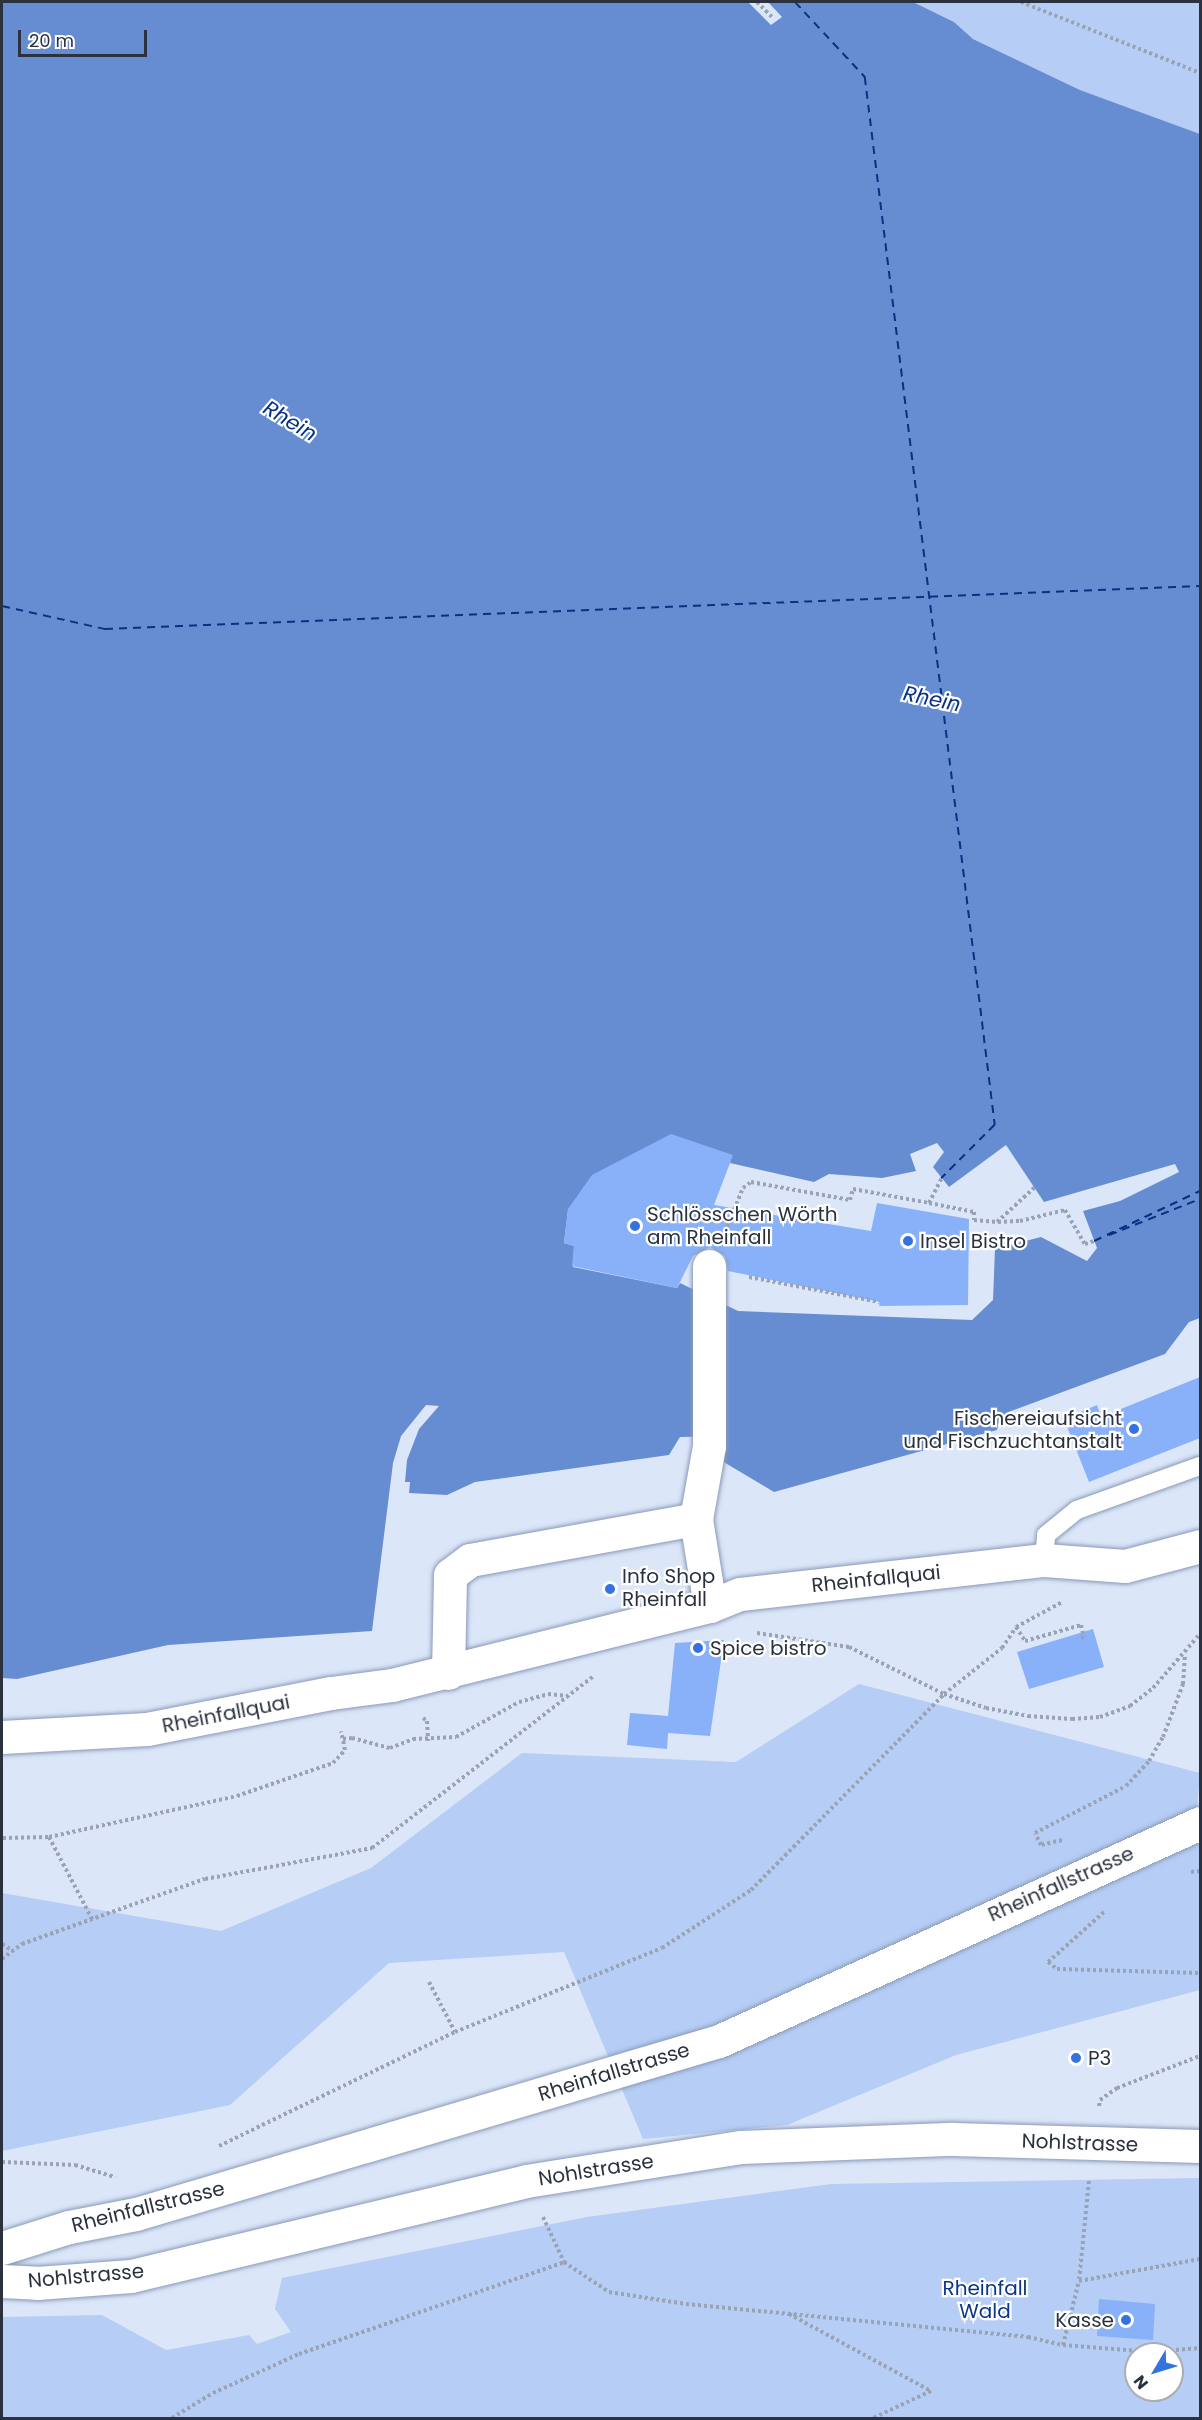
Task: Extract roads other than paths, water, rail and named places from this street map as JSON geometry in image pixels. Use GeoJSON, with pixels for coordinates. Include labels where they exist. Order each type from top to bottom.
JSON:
{"type":"FeatureCollection","features":[{"type":"Feature","properties":{"kind":"street"},"geometry":{"type":"LineString","coordinates":[[710,1266],[709,1446],[696,1519],[710,1606]]}},
{"type":"Feature","properties":{"kind":"street"},"geometry":{"type":"LineString","coordinates":[[448,1673],[450,1575],[458,1566],[470,1560],[696,1519]]}},
{"type":"Feature","properties":{"kind":"street"},"geometry":{"type":"LineString","coordinates":[[1044,1560],[1125,1566],[1200,1545]]}},
{"type":"Feature","properties":{"kind":"street","name":"Rheinfallquai"},"geometry":{"type":"LineString","coordinates":[[2,1737],[147,1729],[448,1673],[710,1606],[740,1594],[1044,1560]]}},
{"type":"Feature","properties":{"kind":"street","name":"Rheinfallstrasse"},"geometry":{"type":"LineString","coordinates":[[2,2248],[69,2227],[136,2214],[720,2041],[1124,1855],[1200,1823]]}},
{"type":"Feature","properties":{"kind":"street","name":"Nohlstrasse"},"geometry":{"type":"LineString","coordinates":[[2,2281],[37,2283],[131,2276],[526,2181],[741,2147],[953,2139],[1200,2146]]}},
{"type":"Feature","properties":{"kind":"lane"},"geometry":{"type":"LineString","coordinates":[[1044,1560],[1047,1535],[1077,1510],[1200,1466]]}},
{"type":"Feature","properties":{"kind":"water","name":"Rhein"},"geometry":{"type":"Polygon","coordinates":[[[2,2],[748,2],[771,25],[782,17],[768,2],[913,2],[954,22],[973,39],[1080,90],[1200,134],[1200,1318],[1189,1322],[1165,1354],[1011,1411],[999,1420],[997,1430],[774,1492],[722,1461],[722,1436],[680,1437],[669,1455],[475,1482],[447,1495],[409,1493],[410,1482],[405,1482],[407,1460],[419,1429],[439,1406],[426,1405],[401,1436],[393,1463],[372,1631],[168,1645],[17,1679],[2,1678],[2,2]],[[937,1143],[910,1154],[916,1171],[882,1178],[829,1174],[814,1182],[730,1163],[732,1155],[568,1210],[564,1243],[574,1246],[573,1267],[677,1288],[680,1283],[738,1311],[972,1320],[993,1300],[995,1249],[1041,1237],[1087,1261],[1097,1248],[1083,1211],[1120,1201],[1179,1172],[1175,1164],[1044,1202],[1006,1145],[949,1187],[933,1167],[944,1152],[937,1143]]]}},
{"type":"Feature","properties":{"kind":"place","name":"Schlösschen Wörth am Rheinfall"},"geometry":{"type":"Point","coordinates":[635,1226]}},
{"type":"Feature","properties":{"kind":"place","name":"Insel Bistro"},"geometry":{"type":"Point","coordinates":[908,1241]}},
{"type":"Feature","properties":{"kind":"place","name":"Fischereiaufsicht und Fischzuchtanstalt"},"geometry":{"type":"Point","coordinates":[1134,1429]}},
{"type":"Feature","properties":{"kind":"place","name":"Info Shop Rheinfall"},"geometry":{"type":"Point","coordinates":[610,1589]}},
{"type":"Feature","properties":{"kind":"place","name":"Spice bistro"},"geometry":{"type":"Point","coordinates":[698,1648]}},
{"type":"Feature","properties":{"kind":"place","name":"P3"},"geometry":{"type":"Point","coordinates":[1076,2058]}},
{"type":"Feature","properties":{"kind":"place","name":"Kasse"},"geometry":{"type":"Point","coordinates":[1126,2320]}},
{"type":"Feature","properties":{"kind":"park label","name":"Rheinfall Wald"},"geometry":{"type":"Point","coordinates":[985,2300]}}]}
